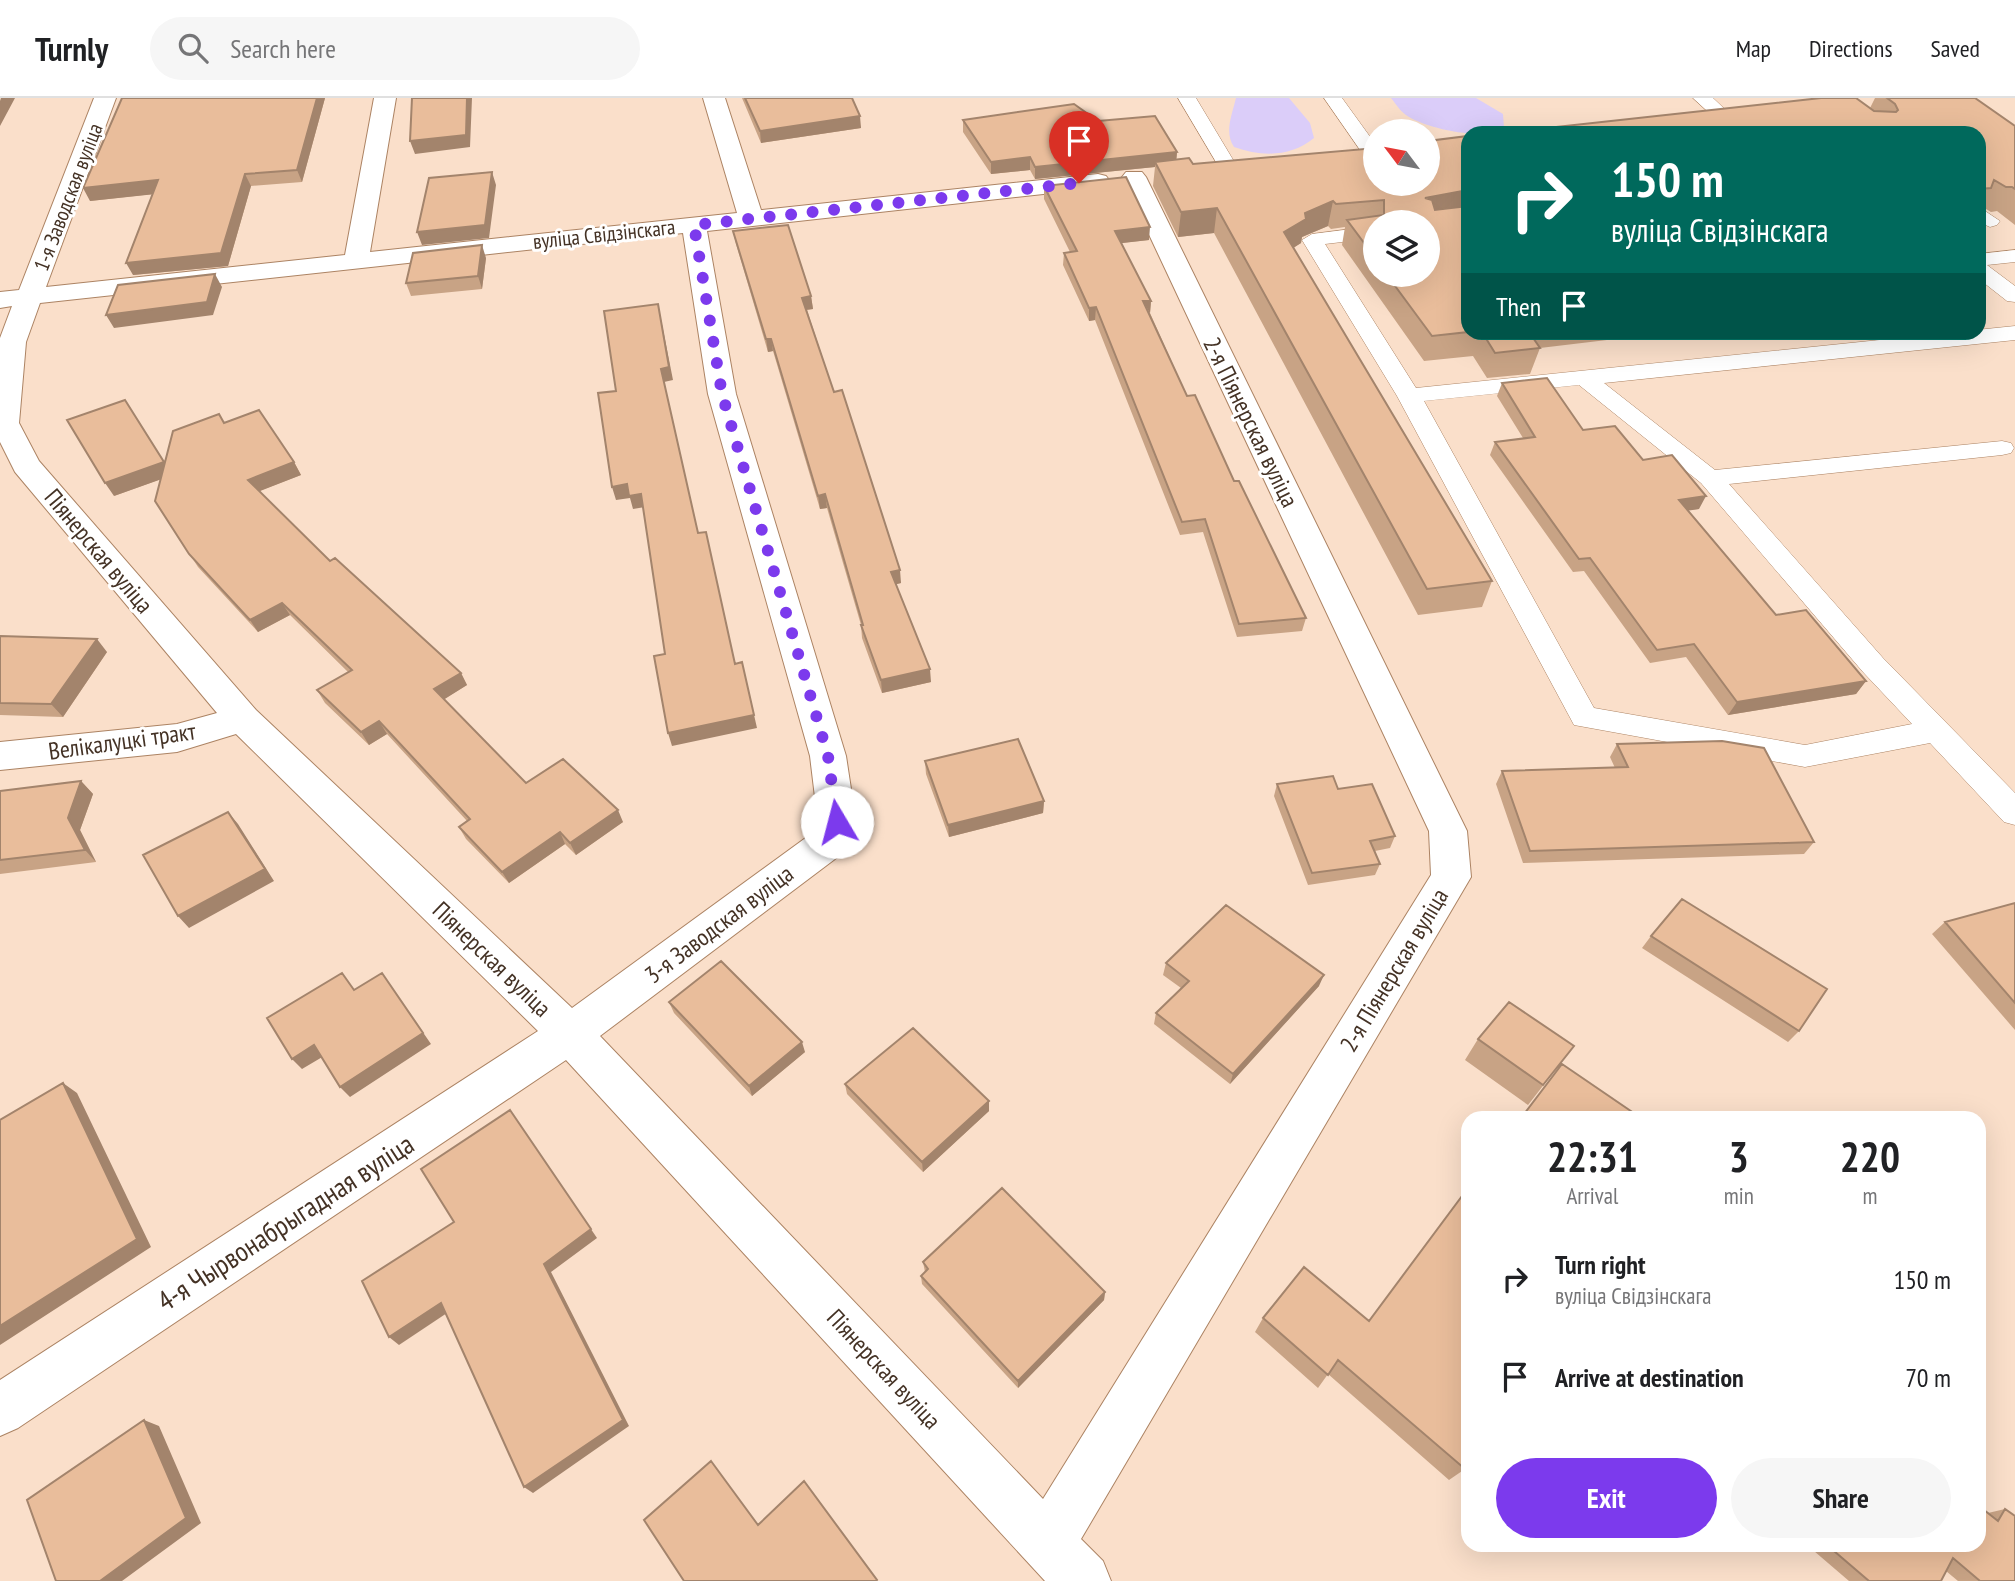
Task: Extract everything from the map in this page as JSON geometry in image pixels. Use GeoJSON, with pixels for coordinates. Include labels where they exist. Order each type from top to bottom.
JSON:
{"type":"FeatureCollection","features":[{"type":"Feature","properties":{"kind":"street","name":"1-я Заводская вуліца"},"geometry":{"type":"LineString","coordinates":[[15,298],[105,98]]}},
{"type":"Feature","properties":{"kind":"street"},"geometry":{"type":"LineString","coordinates":[[356,262],[385,98]]}},
{"type":"Feature","properties":{"kind":"street"},"geometry":{"type":"LineString","coordinates":[[714,98],[751,218]]}},
{"type":"Feature","properties":{"kind":"street"},"geometry":{"type":"LineString","coordinates":[[1698,108],[1722,115],[1749,111]]}},
{"type":"Feature","properties":{"kind":"street"},"geometry":{"type":"LineString","coordinates":[[1346,156],[1363,154]]}},
{"type":"Feature","properties":{"kind":"street"},"geometry":{"type":"LineString","coordinates":[[1202,171],[1255,165]]}},
{"type":"Feature","properties":{"kind":"street","name":"вуліца Свідзінскага"},"geometry":{"type":"LineString","coordinates":[[15,298],[1147,176]]}},
{"type":"Feature","properties":{"kind":"street","name":"2-я Піянерская вуліца"},"geometry":{"type":"LineString","coordinates":[[1047,1544],[1451,877],[1448,831],[1147,176]]}},
{"type":"Feature","properties":{"kind":"street","name":"3-я Заводская вуліца"},"geometry":{"type":"LineString","coordinates":[[570,1034],[825,845],[837,822],[828,756],[722,394],[694,225]]}},
{"type":"Feature","properties":{"kind":"street","name":"Піянерская вуліца"},"geometry":{"type":"LineString","coordinates":[[15,298],[5,423],[26,466],[243,719],[570,1034],[1083,1581]]}},
{"type":"Feature","properties":{"kind":"street","name":"Велікалуцкі тракт"},"geometry":{"type":"LineString","coordinates":[[0,756],[177,738],[243,719]]}},
{"type":"Feature","properties":{"kind":"street","name":"4-я Чырвонабрыгадная вуліца"},"geometry":{"type":"LineString","coordinates":[[0,1410],[570,1034]]}},
{"type":"Feature","properties":{"kind":"lane"},"geometry":{"type":"LineString","coordinates":[[1187,98],[1229,168]]}},
{"type":"Feature","properties":{"kind":"lane"},"geometry":{"type":"LineString","coordinates":[[1333,98],[1363,138]]}},
{"type":"Feature","properties":{"kind":"lane"},"geometry":{"type":"LineString","coordinates":[[1363,234],[1312,240],[1409,396],[1584,717],[1805,756],[1934,731]]}},
{"type":"Feature","properties":{"kind":"lane"},"geometry":{"type":"LineString","coordinates":[[1986,259],[2015,256]]}},
{"type":"Feature","properties":{"kind":"lane"},"geometry":{"type":"LineString","coordinates":[[1986,274],[2015,296]]}},
{"type":"Feature","properties":{"kind":"lane"},"geometry":{"type":"LineString","coordinates":[[1986,336],[2015,333]]}},
{"type":"Feature","properties":{"kind":"lane"},"geometry":{"type":"LineString","coordinates":[[1409,396],[1948,340]]}},
{"type":"Feature","properties":{"kind":"lane"},"geometry":{"type":"LineString","coordinates":[[1584,378],[1710,478],[1934,731],[2015,813]]}},
{"type":"Feature","properties":{"kind":"lane"},"geometry":{"type":"LineString","coordinates":[[1710,478],[2002,448]]}},
{"type":"Feature","properties":{"kind":"shaded area"},"geometry":{"type":"Polygon","coordinates":[[[1236,98],[1289,98],[1310,123],[1314,138],[1286,152],[1266,154],[1234,147],[1229,129],[1236,98]]]}},
{"type":"Feature","properties":{"kind":"shaded area"},"geometry":{"type":"Polygon","coordinates":[[[1391,98],[1476,98],[1503,114],[1504,126],[1461,126],[1461,132],[1455,132],[1440,129],[1440,119],[1413,119],[1391,98]]]}},
{"type":"Feature","properties":{"kind":"building"},"geometry":{"type":"Polygon","coordinates":[[[122,98],[317,98],[297,170],[245,174],[221,253],[126,263],[158,180],[83,188],[122,98]]]}},
{"type":"Feature","properties":{"kind":"building"},"geometry":{"type":"Polygon","coordinates":[[[412,98],[467,98],[466,135],[410,141],[412,98]]]}},
{"type":"Feature","properties":{"kind":"building"},"geometry":{"type":"Polygon","coordinates":[[[745,98],[852,98],[860,116],[760,131],[745,98]]]}},
{"type":"Feature","properties":{"kind":"building"},"geometry":{"type":"Polygon","coordinates":[[[1821,98],[1856,98],[1874,111],[1896,112],[1898,110],[1895,104],[1887,98],[1975,98],[2015,126],[2015,189],[1994,180],[1991,188],[1986,188],[1986,126],[1564,126],[1821,98]]]}},
{"type":"Feature","properties":{"kind":"building"},"geometry":{"type":"Polygon","coordinates":[[[1074,104],[1098,121],[1155,116],[1177,152],[1035,167],[1030,157],[991,162],[963,120],[1074,104]]]}},
{"type":"Feature","properties":{"kind":"building"},"geometry":{"type":"Polygon","coordinates":[[[1461,137],[1461,191],[1440,195],[1440,140],[1461,137]]]}},
{"type":"Feature","properties":{"kind":"building"},"geometry":{"type":"Polygon","coordinates":[[[1363,149],[1363,196],[1436,196],[1425,198],[1432,200],[1435,210],[1384,210],[1384,200],[1336,204],[1333,201],[1305,213],[1306,219],[1284,232],[1492,581],[1427,589],[1217,208],[1181,212],[1155,162],[1189,158],[1193,164],[1363,149]]]}},
{"type":"Feature","properties":{"kind":"building"},"geometry":{"type":"Polygon","coordinates":[[[492,172],[485,225],[417,232],[429,178],[492,172]]]}},
{"type":"Feature","properties":{"kind":"building"},"geometry":{"type":"Polygon","coordinates":[[[1126,177],[1150,227],[1115,231],[1151,301],[1143,301],[1187,396],[1195,395],[1234,481],[1239,481],[1306,618],[1239,624],[1205,519],[1182,522],[1096,307],[1089,308],[1064,253],[1077,251],[1044,186],[1126,177]]]}},
{"type":"Feature","properties":{"kind":"building"},"geometry":{"type":"Polygon","coordinates":[[[1461,207],[1461,333],[1432,336],[1396,287],[1440,287],[1440,210],[1435,210],[1461,207]]]}},
{"type":"Feature","properties":{"kind":"building"},"geometry":{"type":"Polygon","coordinates":[[[1363,218],[1363,242],[1347,220],[1363,218]]]}},
{"type":"Feature","properties":{"kind":"building"},"geometry":{"type":"Polygon","coordinates":[[[788,225],[811,296],[802,298],[834,392],[842,390],[900,570],[891,572],[930,669],[881,680],[861,625],[825,494],[818,496],[771,339],[766,339],[733,231],[788,225]]]}},
{"type":"Feature","properties":{"kind":"building"},"geometry":{"type":"Polygon","coordinates":[[[482,245],[478,276],[406,283],[413,253],[482,245]]]}},
{"type":"Feature","properties":{"kind":"building"},"geometry":{"type":"Polygon","coordinates":[[[215,274],[207,302],[106,315],[118,285],[215,274]]]}},
{"type":"Feature","properties":{"kind":"building"},"geometry":{"type":"Polygon","coordinates":[[[658,304],[669,367],[661,369],[698,533],[706,532],[735,664],[742,662],[754,715],[668,733],[654,656],[665,654],[641,494],[629,496],[627,484],[612,487],[598,393],[616,391],[604,311],[658,304]]]}},
{"type":"Feature","properties":{"kind":"building"},"geometry":{"type":"Polygon","coordinates":[[[1487,340],[1534,340],[1540,348],[1495,353],[1487,340]]]}},
{"type":"Feature","properties":{"kind":"building"},"geometry":{"type":"Polygon","coordinates":[[[1547,378],[1583,430],[1615,426],[1643,460],[1672,455],[1706,496],[1679,500],[1776,615],[1806,610],[1866,681],[1737,702],[1694,644],[1657,650],[1590,558],[1579,559],[1495,442],[1535,437],[1502,383],[1547,378]]]}},
{"type":"Feature","properties":{"kind":"building"},"geometry":{"type":"Polygon","coordinates":[[[125,400],[164,462],[105,483],[67,420],[125,400]]]}},
{"type":"Feature","properties":{"kind":"building"},"geometry":{"type":"Polygon","coordinates":[[[259,410],[294,462],[248,480],[330,561],[335,558],[461,673],[434,689],[526,783],[563,759],[618,810],[570,843],[560,832],[502,872],[459,827],[470,819],[379,721],[361,732],[317,690],[352,670],[282,603],[250,620],[189,554],[155,501],[173,431],[219,414],[224,423],[259,410]]]}},
{"type":"Feature","properties":{"kind":"building"},"geometry":{"type":"Polygon","coordinates":[[[0,636],[97,639],[51,704],[0,703],[0,636]]]}},
{"type":"Feature","properties":{"kind":"building"},"geometry":{"type":"Polygon","coordinates":[[[1018,739],[1044,801],[948,825],[925,761],[1018,739]]]}},
{"type":"Feature","properties":{"kind":"building"},"geometry":{"type":"Polygon","coordinates":[[[1722,741],[1764,748],[1814,842],[1530,851],[1502,771],[1628,767],[1617,744],[1722,741]]]}},
{"type":"Feature","properties":{"kind":"building"},"geometry":{"type":"Polygon","coordinates":[[[1333,776],[1338,789],[1372,784],[1395,836],[1370,841],[1380,864],[1312,873],[1277,784],[1333,776]]]}},
{"type":"Feature","properties":{"kind":"building"},"geometry":{"type":"Polygon","coordinates":[[[81,781],[68,818],[85,850],[0,860],[0,791],[81,781]]]}},
{"type":"Feature","properties":{"kind":"building"},"geometry":{"type":"Polygon","coordinates":[[[228,812],[265,869],[178,916],[143,855],[228,812]]]}},
{"type":"Feature","properties":{"kind":"building"},"geometry":{"type":"Polygon","coordinates":[[[1682,899],[1827,989],[1799,1031],[1651,936],[1682,899]]]}},
{"type":"Feature","properties":{"kind":"building"},"geometry":{"type":"Polygon","coordinates":[[[2015,903],[2015,1003],[1945,922],[2015,903]]]}},
{"type":"Feature","properties":{"kind":"building"},"geometry":{"type":"Polygon","coordinates":[[[1226,905],[1324,975],[1233,1074],[1156,1013],[1189,981],[1166,963],[1226,905]]]}},
{"type":"Feature","properties":{"kind":"building"},"geometry":{"type":"Polygon","coordinates":[[[721,961],[802,1042],[749,1086],[669,1002],[721,961]]]}},
{"type":"Feature","properties":{"kind":"building"},"geometry":{"type":"Polygon","coordinates":[[[342,973],[354,990],[382,973],[423,1033],[340,1087],[314,1045],[292,1059],[267,1018],[342,973]]]}},
{"type":"Feature","properties":{"kind":"building"},"geometry":{"type":"Polygon","coordinates":[[[1509,1002],[1574,1046],[1543,1085],[1478,1039],[1509,1002]]]}},
{"type":"Feature","properties":{"kind":"building"},"geometry":{"type":"Polygon","coordinates":[[[913,1028],[989,1101],[922,1162],[845,1084],[913,1028]]]}},
{"type":"Feature","properties":{"kind":"building"},"geometry":{"type":"Polygon","coordinates":[[[1562,1064],[1631,1111],[1526,1111],[1562,1064]]]}},
{"type":"Feature","properties":{"kind":"building"},"geometry":{"type":"Polygon","coordinates":[[[63,1083],[137,1239],[0,1326],[0,1120],[63,1083]]]}},
{"type":"Feature","properties":{"kind":"building"},"geometry":{"type":"Polygon","coordinates":[[[510,1110],[591,1229],[544,1264],[623,1420],[524,1487],[441,1303],[389,1337],[362,1281],[454,1222],[421,1169],[510,1110]]]}},
{"type":"Feature","properties":{"kind":"building"},"geometry":{"type":"Polygon","coordinates":[[[1002,1188],[1105,1292],[1018,1381],[921,1276],[928,1269],[923,1262],[1002,1188]]]}},
{"type":"Feature","properties":{"kind":"building"},"geometry":{"type":"Polygon","coordinates":[[[1461,1197],[1461,1466],[1338,1360],[1328,1375],[1263,1318],[1304,1267],[1369,1321],[1461,1197]]]}},
{"type":"Feature","properties":{"kind":"building"},"geometry":{"type":"Polygon","coordinates":[[[144,1420],[186,1518],[100,1581],[56,1581],[27,1500],[144,1420]]]}},
{"type":"Feature","properties":{"kind":"building"},"geometry":{"type":"Polygon","coordinates":[[[711,1461],[758,1525],[804,1481],[877,1580],[684,1581],[644,1520],[711,1461]]]}},
{"type":"Feature","properties":{"kind":"building"},"geometry":{"type":"Polygon","coordinates":[[[2005,1509],[2015,1516],[2015,1581],[1980,1581],[1953,1558],[1941,1581],[1869,1581],[1835,1552],[1986,1552],[1986,1512],[1998,1521],[2005,1509]]]}},
{"type":"Feature","properties":{"kind":"route"},"geometry":{"type":"LineString","coordinates":[[837,822],[828,756],[722,394],[694,225],[1079,183]]}}]}
